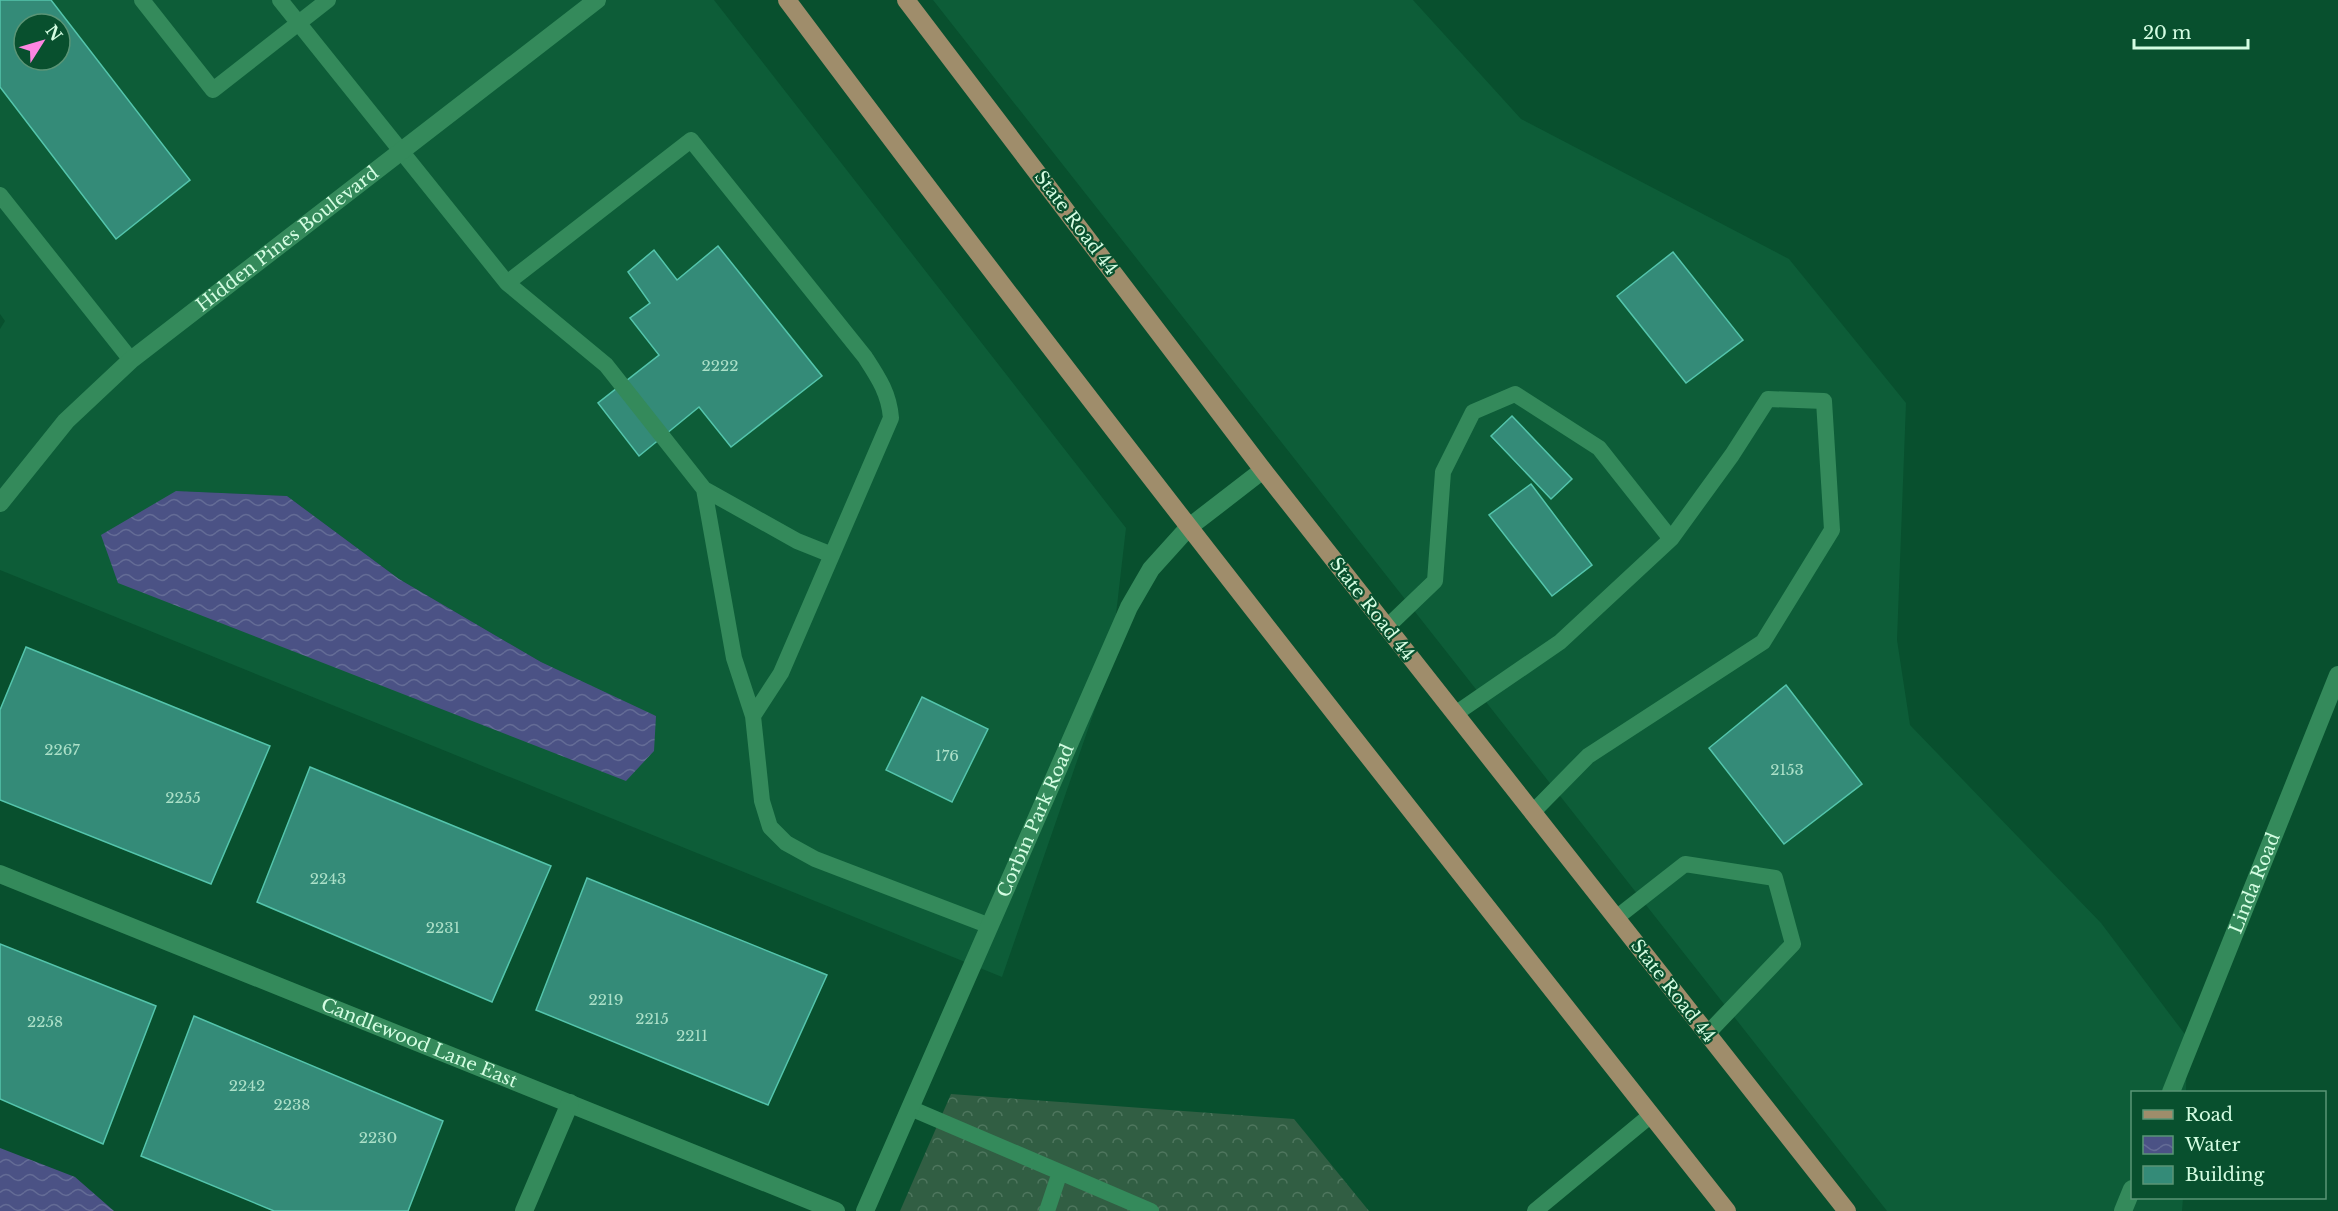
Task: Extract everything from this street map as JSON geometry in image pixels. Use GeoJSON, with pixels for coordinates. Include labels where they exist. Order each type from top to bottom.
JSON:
{"type":"FeatureCollection","features":[{"type":"Feature","properties":{"kind":"main road"},"geometry":{"type":"LineString","coordinates":[[787,0],[948,216],[1188,528],[1727,1211]]}},
{"type":"Feature","properties":{"kind":"main road","name":"State Road 44"},"geometry":{"type":"LineString","coordinates":[[906,0],[1263,470],[1847,1211]]}},
{"type":"Feature","properties":{"kind":"street","name":"Hidden Pines Boulevard"},"geometry":{"type":"LineString","coordinates":[[0,503],[66,421],[131,360],[597,0]]}},
{"type":"Feature","properties":{"kind":"street","name":"Corbin Park Road"},"geometry":{"type":"LineString","coordinates":[[865,1211],[1129,607],[1151,569],[1188,528],[1263,470]]}},
{"type":"Feature","properties":{"kind":"street","name":"Linda Road"},"geometry":{"type":"LineString","coordinates":[[2171,1091],[2338,675]]}},
{"type":"Feature","properties":{"kind":"street","name":"Candlewood Lane East"},"geometry":{"type":"LineString","coordinates":[[0,874],[836,1211]]}},
{"type":"Feature","properties":{"kind":"street"},"geometry":{"type":"LineString","coordinates":[[524,1211],[570,1103]]}},
{"type":"Feature","properties":{"kind":"street"},"geometry":{"type":"LineString","coordinates":[[2124,1211],[2131,1193]]}},
{"type":"Feature","properties":{"kind":"lane"},"geometry":{"type":"LineString","coordinates":[[142,0],[213,90],[328,0]]}},
{"type":"Feature","properties":{"kind":"lane"},"geometry":{"type":"LineString","coordinates":[[280,0],[507,283],[606,364],[704,489],[797,542],[832,555]]}},
{"type":"Feature","properties":{"kind":"lane"},"geometry":{"type":"LineString","coordinates":[[507,283],[690,140],[865,357],[884,385],[890,401],[891,418],[781,673],[753,716]]}},
{"type":"Feature","properties":{"kind":"lane"},"geometry":{"type":"LineString","coordinates":[[0,195],[131,360]]}},
{"type":"Feature","properties":{"kind":"lane"},"geometry":{"type":"LineString","coordinates":[[1387,627],[1435,581],[1443,472],[1473,412],[1515,394],[1599,448],[1671,539]]}},
{"type":"Feature","properties":{"kind":"lane"},"geometry":{"type":"LineString","coordinates":[[1455,714],[1560,642],[1671,539],[1732,455],[1768,399],[1824,400],[1832,530],[1762,642],[1588,756],[1533,812]]}},
{"type":"Feature","properties":{"kind":"lane"},"geometry":{"type":"LineString","coordinates":[[704,489],[734,657],[753,716],[762,801],[770,827],[786,843],[815,859],[990,926]]}},
{"type":"Feature","properties":{"kind":"lane"},"geometry":{"type":"LineString","coordinates":[[1616,918],[1685,864],[1775,878],[1793,944],[1707,1034]]}},
{"type":"Feature","properties":{"kind":"lane"},"geometry":{"type":"LineString","coordinates":[[910,1108],[1151,1211]]}},
{"type":"Feature","properties":{"kind":"lane"},"geometry":{"type":"LineString","coordinates":[[1535,1211],[1651,1115]]}},
{"type":"Feature","properties":{"kind":"lane"},"geometry":{"type":"LineString","coordinates":[[1047,1211],[1060,1172]]}},
{"type":"Feature","properties":{"kind":"shaded area"},"geometry":{"type":"Polygon","coordinates":[[[0,0],[714,0],[1126,528],[1110,666],[1002,977],[0,570],[0,329],[5,321],[0,314],[0,0]],[[176,491],[656,716],[541,662],[399,579],[287,496],[176,491]]]}},
{"type":"Feature","properties":{"kind":"shaded area"},"geometry":{"type":"Polygon","coordinates":[[[933,0],[1413,0],[1521,119],[1789,259],[1906,403],[1897,640],[1910,725],[2101,923],[2187,1037],[2186,1091],[2131,1091],[2131,1199],[2183,1199],[2182,1211],[1887,1211],[933,0]]]}},
{"type":"Feature","properties":{"kind":"green space"},"geometry":{"type":"Polygon","coordinates":[[[951,1094],[1294,1119],[1369,1211],[900,1211],[951,1094]]]}},
{"type":"Feature","properties":{"kind":"water"},"geometry":{"type":"Polygon","coordinates":[[[176,491],[287,496],[399,579],[541,662],[656,716],[654,751],[626,781],[118,583],[101,535],[176,491]]]}},
{"type":"Feature","properties":{"kind":"water"},"geometry":{"type":"Polygon","coordinates":[[[0,1148],[75,1177],[114,1211],[0,1211],[0,1148]]]}},
{"type":"Feature","properties":{"kind":"building"},"geometry":{"type":"Polygon","coordinates":[[[0,0],[51,0],[60,12],[12,12],[12,72],[72,72],[72,27],[190,180],[116,239],[0,87],[0,0]]]}},
{"type":"Feature","properties":{"kind":"building"},"geometry":{"type":"Polygon","coordinates":[[[718,246],[822,376],[731,447],[699,407],[639,456],[598,403],[659,355],[630,318],[650,303],[628,272],[654,250],[677,280],[718,246]]]}},
{"type":"Feature","properties":{"kind":"building"},"geometry":{"type":"Polygon","coordinates":[[[1673,252],[1743,340],[1686,383],[1617,296],[1673,252]]]}},
{"type":"Feature","properties":{"kind":"building"},"geometry":{"type":"Polygon","coordinates":[[[1512,416],[1572,479],[1551,499],[1491,436],[1512,416]]]}},
{"type":"Feature","properties":{"kind":"building"},"geometry":{"type":"Polygon","coordinates":[[[1531,484],[1592,565],[1552,596],[1489,515],[1531,484]]]}},
{"type":"Feature","properties":{"kind":"building"},"geometry":{"type":"Polygon","coordinates":[[[26,647],[270,746],[211,884],[0,800],[0,710],[26,647]]]}},
{"type":"Feature","properties":{"kind":"building"},"geometry":{"type":"Polygon","coordinates":[[[1786,685],[1862,784],[1784,844],[1709,748],[1786,685]]]}},
{"type":"Feature","properties":{"kind":"building"},"geometry":{"type":"Polygon","coordinates":[[[922,697],[988,729],[952,802],[886,770],[922,697]]]}},
{"type":"Feature","properties":{"kind":"building"},"geometry":{"type":"Polygon","coordinates":[[[310,767],[551,866],[492,1002],[257,902],[310,767]]]}},
{"type":"Feature","properties":{"kind":"building"},"geometry":{"type":"Polygon","coordinates":[[[587,878],[827,975],[768,1105],[536,1010],[587,878]]]}},
{"type":"Feature","properties":{"kind":"building"},"geometry":{"type":"Polygon","coordinates":[[[0,944],[156,1006],[103,1144],[0,1099],[0,944]]]}},
{"type":"Feature","properties":{"kind":"building"},"geometry":{"type":"Polygon","coordinates":[[[194,1016],[443,1121],[408,1211],[274,1211],[141,1156],[194,1016]]]}}]}
